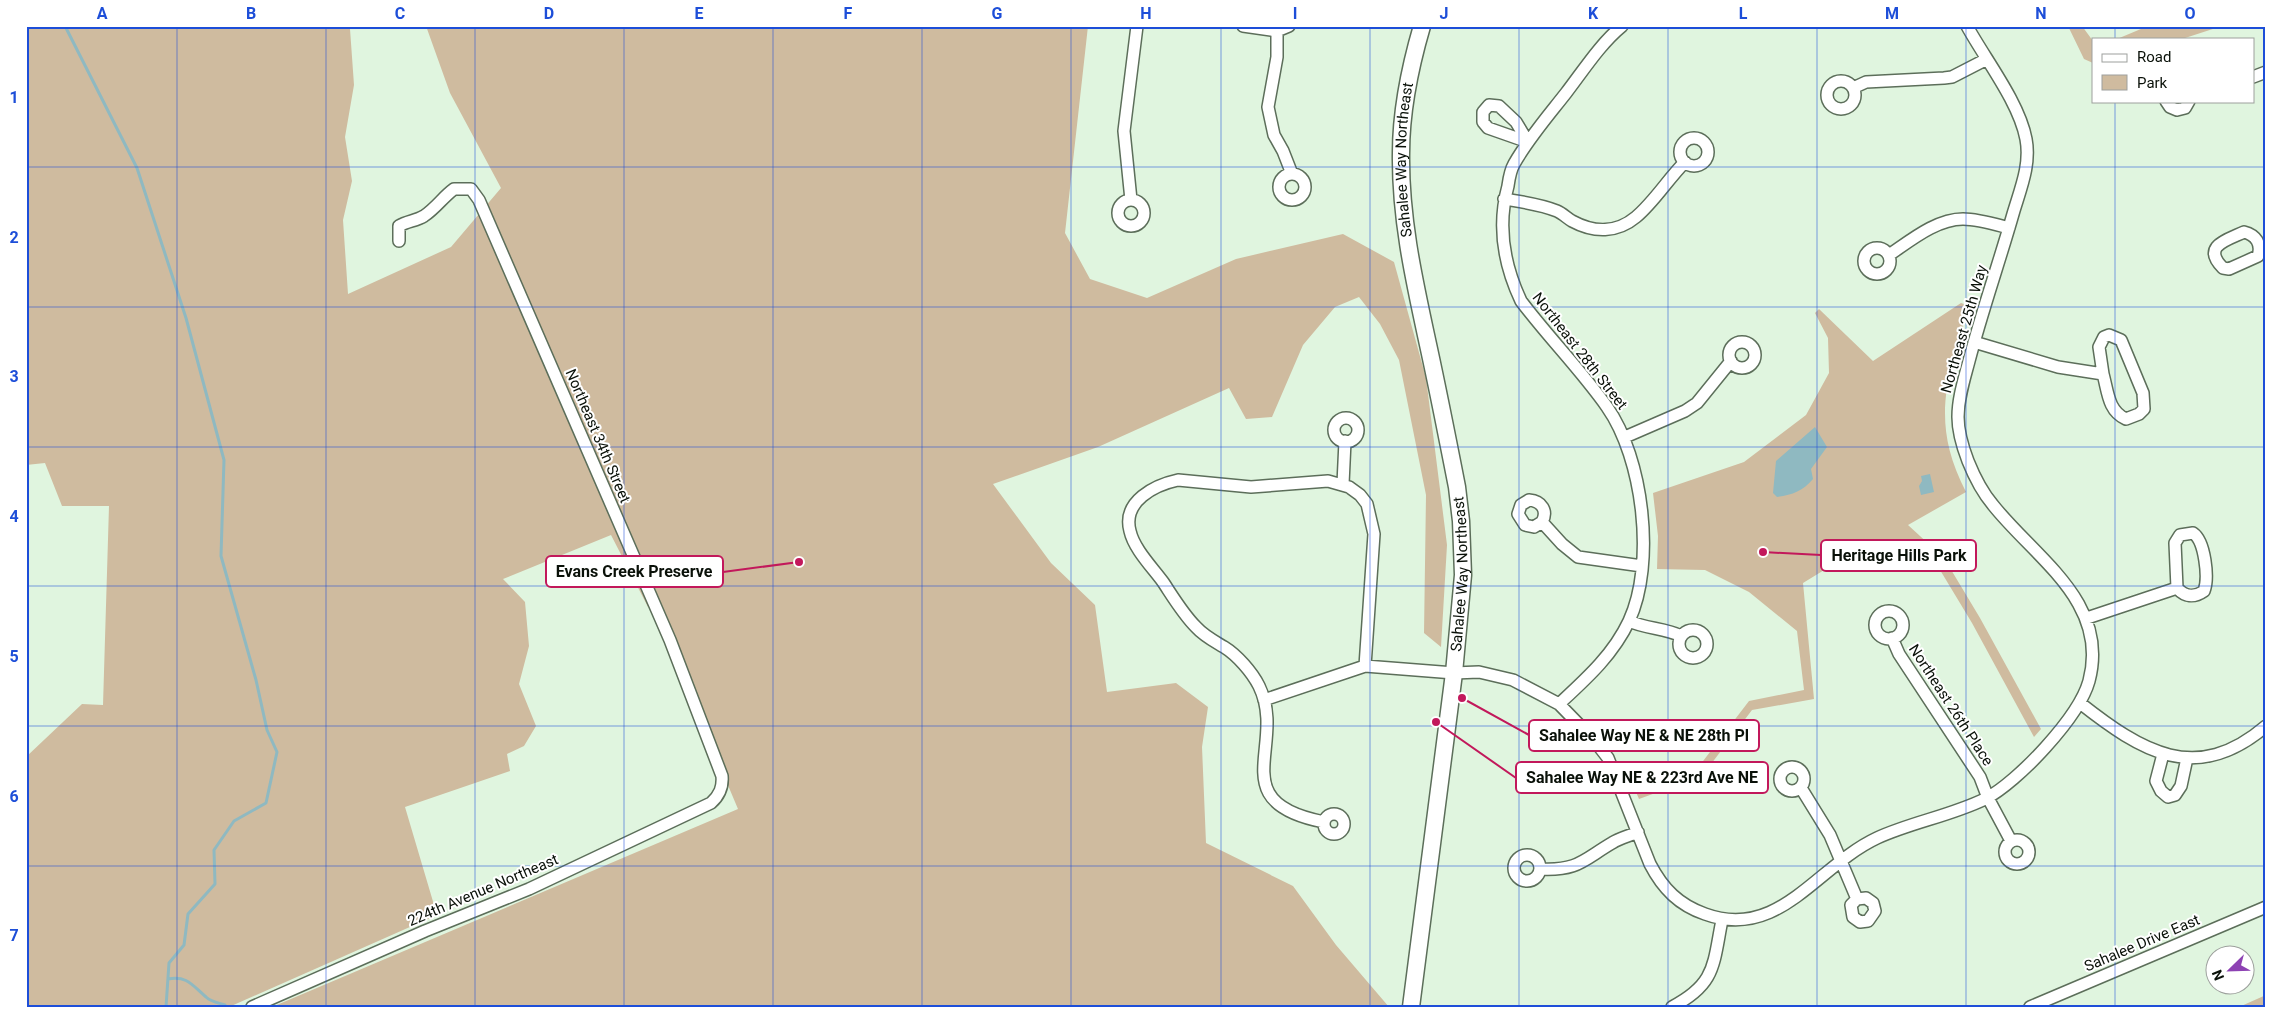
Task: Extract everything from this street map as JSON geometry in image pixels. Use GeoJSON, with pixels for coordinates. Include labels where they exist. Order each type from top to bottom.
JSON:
{"type":"FeatureCollection","features":[{"type":"Feature","properties":{"kind":"main road","name":"Sahalee Way Northeast"},"geometry":{"type":"LineString","coordinates":[[1411,1007],[1454,673],[1464,576],[1461,521],[1445,430],[1409,258],[1402,200],[1400,152],[1404,108],[1408,80],[1422,26]]}},
{"type":"Feature","properties":{"kind":"street"},"geometry":{"type":"LineString","coordinates":[[1131,200],[1124,131],[1137,26]]}},
{"type":"Feature","properties":{"kind":"street"},"geometry":{"type":"LineString","coordinates":[[1242,26],[1277,31],[1289,26]]}},
{"type":"Feature","properties":{"kind":"street","name":"Northeast 28th Street"},"geometry":{"type":"LineString","coordinates":[[1559,704],[1598,667],[1613,648],[1629,621],[1641,583],[1641,507],[1637,476],[1625,437],[1607,407],[1521,301],[1511,281],[1504,253],[1502,225],[1504,199],[1513,166],[1528,142],[1595,56],[1622,26]]}},
{"type":"Feature","properties":{"kind":"street","name":"Northeast 25th Way"},"geometry":{"type":"LineString","coordinates":[[1722,920],[1746,920],[1769,915],[1785,906],[1840,861],[1876,839],[1988,798],[2017,775],[2052,740],[2080,703],[2089,681],[2092,660],[2087,618],[2064,582],[1992,504],[1978,484],[1967,458],[1958,420],[1959,400],[1974,342],[2025,175],[2027,143],[2016,111],[1967,26]]}},
{"type":"Feature","properties":{"kind":"street"},"geometry":{"type":"LineString","coordinates":[[1277,31],[1277,57],[1268,107],[1274,135],[1283,150],[1292,174]]}},
{"type":"Feature","properties":{"kind":"street"},"geometry":{"type":"LineString","coordinates":[[1853,88],[1866,82],[1944,78],[1987,59]]}},
{"type":"Feature","properties":{"kind":"street"},"geometry":{"type":"LineString","coordinates":[[2254,76],[2266,72]]}},
{"type":"Feature","properties":{"kind":"street"},"geometry":{"type":"LineString","coordinates":[[2167,102],[2170,107],[2177,110],[2185,108],[2188,102]]}},
{"type":"Feature","properties":{"kind":"street"},"geometry":{"type":"LineString","coordinates":[[1504,199],[1558,211],[1571,221],[1586,228],[1604,230],[1616,228],[1627,224],[1638,215],[1685,162]]}},
{"type":"Feature","properties":{"kind":"street","name":"Northeast 34th Street"},"geometry":{"type":"LineString","coordinates":[[398,241],[399,226],[408,220],[422,218],[428,214],[454,189],[471,189],[479,200],[670,640],[722,776],[723,784],[720,792]]}},
{"type":"Feature","properties":{"kind":"street"},"geometry":{"type":"LineString","coordinates":[[1888,254],[1950,220],[1973,220],[2009,228]]}},
{"type":"Feature","properties":{"kind":"street"},"geometry":{"type":"LineString","coordinates":[[2109,335],[2121,340],[2143,392],[2144,409],[2139,414],[2126,419],[2117,415],[2113,409],[2103,374],[2099,347],[2104,337],[2109,335]]}},
{"type":"Feature","properties":{"kind":"street"},"geometry":{"type":"LineString","coordinates":[[1974,342],[2058,367],[2103,374]]}},
{"type":"Feature","properties":{"kind":"street"},"geometry":{"type":"LineString","coordinates":[[1625,437],[1685,411],[1697,403],[1731,360]]}},
{"type":"Feature","properties":{"kind":"street"},"geometry":{"type":"LineString","coordinates":[[1343,484],[1345,441]]}},
{"type":"Feature","properties":{"kind":"street"},"geometry":{"type":"LineString","coordinates":[[1324,822],[1303,818],[1288,812],[1269,795],[1262,771],[1266,722],[1264,700],[1258,685],[1251,674],[1226,648],[1205,636],[1195,627],[1138,548],[1129,530],[1134,503],[1142,495],[1168,482],[1178,480],[1251,487],[1328,481],[1343,484],[1360,495],[1368,504],[1374,534],[1365,666]]}},
{"type":"Feature","properties":{"kind":"street"},"geometry":{"type":"LineString","coordinates":[[1542,522],[1562,544],[1578,557],[1642,566]]}},
{"type":"Feature","properties":{"kind":"street"},"geometry":{"type":"LineString","coordinates":[[2192,533],[2201,543],[2206,584],[2204,591],[2196,595],[2183,594],[2177,588],[2175,543],[2180,535],[2192,533]]}},
{"type":"Feature","properties":{"kind":"street"},"geometry":{"type":"LineString","coordinates":[[2087,618],[2177,588]]}},
{"type":"Feature","properties":{"kind":"street"},"geometry":{"type":"LineString","coordinates":[[1629,621],[1638,626],[1674,632],[1681,636]]}},
{"type":"Feature","properties":{"kind":"street","name":"Northeast 26th Place"},"geometry":{"type":"LineString","coordinates":[[1892,638],[1899,654],[1980,777],[1988,798],[2011,841]]}},
{"type":"Feature","properties":{"kind":"street"},"geometry":{"type":"LineString","coordinates":[[1264,700],[1365,666],[1454,673],[1479,672],[1513,680],[1559,704],[1594,740],[1608,758],[1657,878],[1666,890],[1680,902],[1722,920],[1712,970],[1707,980],[1698,990],[1672,1007]]}},
{"type":"Feature","properties":{"kind":"street"},"geometry":{"type":"LineString","coordinates":[[2080,703],[2112,728],[2139,745],[2163,754],[2187,758],[2226,752],[2242,744],[2266,726]]}},
{"type":"Feature","properties":{"kind":"street"},"geometry":{"type":"LineString","coordinates":[[2163,754],[2156,781],[2160,791],[2168,797],[2175,795],[2182,786],[2187,758]]}},
{"type":"Feature","properties":{"kind":"street"},"geometry":{"type":"LineString","coordinates":[[1801,788],[1819,814],[1857,899]]}},
{"type":"Feature","properties":{"kind":"street","name":"224th Avenue Northeast"},"geometry":{"type":"LineString","coordinates":[[252,1007],[425,931],[530,888],[711,803],[720,792]]}},
{"type":"Feature","properties":{"kind":"street"},"geometry":{"type":"LineString","coordinates":[[1540,869],[1555,870],[1576,866],[1613,842],[1638,832]]}},
{"type":"Feature","properties":{"kind":"street","name":"Sahalee Drive East"},"geometry":{"type":"LineString","coordinates":[[2030,1007],[2266,907]]}},
{"type":"Feature","properties":{"kind":"green space"},"geometry":{"type":"Polygon","coordinates":[[[26,26],[352,26],[350,29],[354,85],[345,137],[352,181],[343,220],[348,294],[451,247],[501,188],[450,93],[426,26],[1088,26],[1065,233],[1090,279],[1147,298],[1236,259],[1343,234],[1394,262],[1426,378],[1447,545],[1441,647],[1424,633],[1426,495],[1399,360],[1380,324],[1359,297],[1335,307],[1303,345],[1272,417],[1246,419],[1229,388],[1098,447],[993,484],[1051,563],[1095,605],[1107,692],[1176,683],[1208,707],[1202,747],[1206,843],[1293,886],[1336,945],[1389,1007],[272,1007],[738,809],[652,605],[648,607],[611,535],[503,579],[525,602],[529,646],[519,684],[536,726],[524,746],[507,754],[510,771],[405,807],[437,915],[229,1007],[26,1007],[26,757],[82,704],[103,705],[109,506],[62,506],[45,463],[26,465],[26,26]]]}},
{"type":"Feature","properties":{"kind":"green space"},"geometry":{"type":"Polygon","coordinates":[[[2068,26],[2082,26],[2092,40],[2092,63],[2084,59],[2068,26]]]}},
{"type":"Feature","properties":{"kind":"green space"},"geometry":{"type":"Polygon","coordinates":[[[2148,26],[2222,26],[2185,38],[2119,38],[2148,26]]]}},
{"type":"Feature","properties":{"kind":"green space"},"geometry":{"type":"Polygon","coordinates":[[[1961,303],[1969,306],[1949,377],[1945,420],[1948,443],[1966,492],[1908,525],[1944,558],[1980,618],[2041,729],[2034,737],[1972,623],[1937,565],[1891,548],[1847,556],[1803,583],[1814,699],[1752,710],[1702,776],[1639,799],[1636,792],[1697,769],[1749,701],[1804,690],[1797,631],[1749,592],[1705,570],[1657,569],[1658,536],[1653,493],[1744,462],[1806,415],[1829,373],[1828,338],[1815,313],[1819,309],[1873,361],[1961,303]]]}},
{"type":"Feature","properties":{"kind":"green space"},"geometry":{"type":"Polygon","coordinates":[[[2266,995],[2266,1007],[2239,1007],[2266,995]]]}},
{"type":"Feature","properties":{"kind":"water"},"geometry":{"type":"Polygon","coordinates":[[[1815,427],[1827,447],[1811,469],[1813,479],[1797,492],[1777,497],[1773,493],[1776,461],[1815,427]]]}},
{"type":"Feature","properties":{"kind":"water"},"geometry":{"type":"Polygon","coordinates":[[[1930,474],[1934,492],[1921,495],[1919,486],[1922,481],[1921,476],[1930,474]]]}},
{"type":"Feature","properties":{"kind":"waterway"},"geometry":{"type":"LineString","coordinates":[[65,26],[137,168],[186,318],[224,460],[221,556],[256,680],[267,730],[277,752],[266,803],[234,821],[214,850],[215,884],[188,914],[184,945],[169,963],[166,1007]]}},
{"type":"Feature","properties":{"kind":"waterway"},"geometry":{"type":"LineString","coordinates":[[168,979],[185,980],[208,999],[225,1005]]}},
{"type":"Feature","properties":{"kind":"place","name":"Heritage Hills Park"},"geometry":{"type":"Point","coordinates":[1763,552]}},
{"type":"Feature","properties":{"kind":"place","name":"Evans Creek Preserve"},"geometry":{"type":"Point","coordinates":[799,562]}},
{"type":"Feature","properties":{"kind":"place","name":"Sahalee Way NE & NE 28th Pl"},"geometry":{"type":"Point","coordinates":[1462,698]}},
{"type":"Feature","properties":{"kind":"place","name":"Sahalee Way NE & 223rd Ave NE"},"geometry":{"type":"Point","coordinates":[1436,722]}}]}
